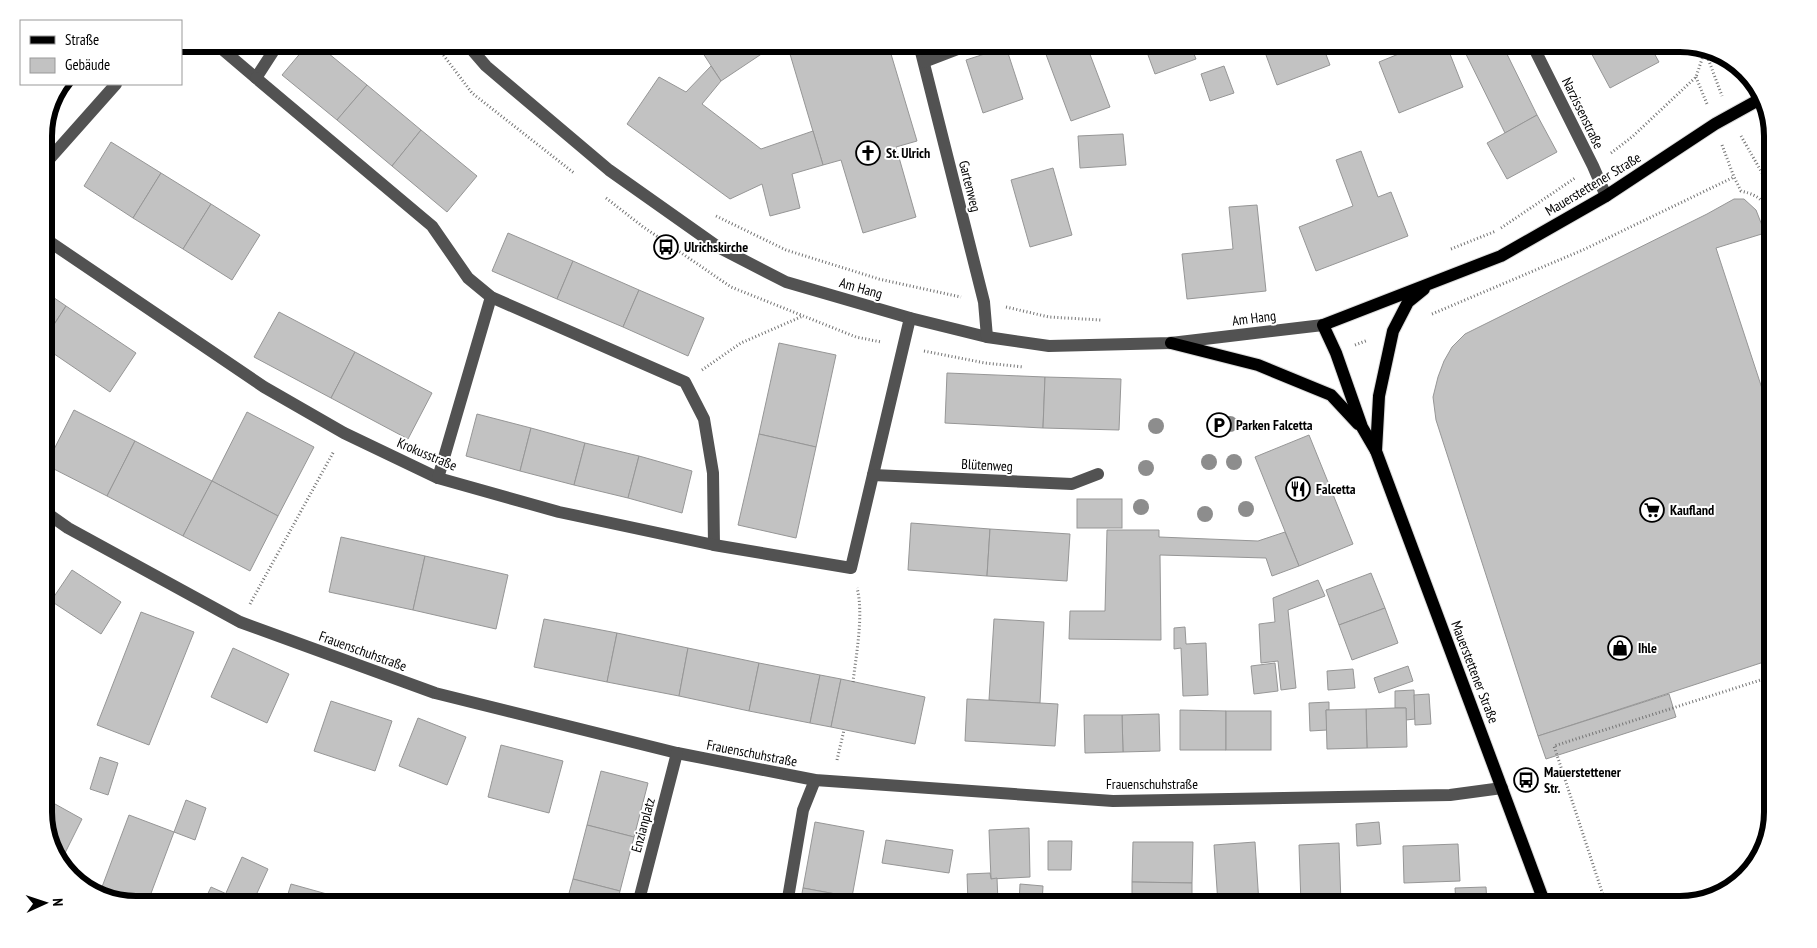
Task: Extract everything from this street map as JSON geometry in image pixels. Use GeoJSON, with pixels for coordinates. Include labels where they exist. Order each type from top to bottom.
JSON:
{"type":"FeatureCollection","features":[{"type":"Feature","properties":{"kind":"main road","name":"Mauerstettener Straße"},"geometry":{"type":"LineString","coordinates":[[1362,428],[1336,353],[1323,325],[1501,256],[1606,196],[1715,124],[1756,101]]}},
{"type":"Feature","properties":{"kind":"main road","name":"Mauerstettener Straße"},"geometry":{"type":"LineString","coordinates":[[1376,451],[1379,396],[1393,331],[1408,302],[1432,282]]}},
{"type":"Feature","properties":{"kind":"main road","name":"Mauerstettener Straße"},"geometry":{"type":"LineString","coordinates":[[1171,343],[1258,365],[1331,395],[1362,428],[1376,451],[1542,896]]}},
{"type":"Feature","properties":{"kind":"street"},"geometry":{"type":"LineString","coordinates":[[225,52],[432,226],[468,278],[491,296],[685,382],[704,419],[713,473],[714,545]]}},
{"type":"Feature","properties":{"kind":"street"},"geometry":{"type":"LineString","coordinates":[[256,78],[273,52]]}},
{"type":"Feature","properties":{"kind":"street","name":"Am Hang"},"geometry":{"type":"LineString","coordinates":[[474,52],[486,66],[609,170],[718,247],[786,282],[910,318],[988,337],[1049,346],[1171,343],[1323,325]]}},
{"type":"Feature","properties":{"kind":"street","name":"Gartenweg"},"geometry":{"type":"LineString","coordinates":[[921,52],[984,302],[988,337]]}},
{"type":"Feature","properties":{"kind":"street"},"geometry":{"type":"LineString","coordinates":[[924,62],[950,52]]}},
{"type":"Feature","properties":{"kind":"street","name":"Narzissenstraße"},"geometry":{"type":"LineString","coordinates":[[1536,52],[1606,196]]}},
{"type":"Feature","properties":{"kind":"street"},"geometry":{"type":"LineString","coordinates":[[53,155],[115,85]]}},
{"type":"Feature","properties":{"kind":"street","name":"Krokusstraße"},"geometry":{"type":"LineString","coordinates":[[53,244],[264,387],[344,433],[438,478],[559,512],[714,545],[851,568]]}},
{"type":"Feature","properties":{"kind":"street"},"geometry":{"type":"LineString","coordinates":[[438,478],[491,296]]}},
{"type":"Feature","properties":{"kind":"street"},"geometry":{"type":"LineString","coordinates":[[851,568],[910,318]]}},
{"type":"Feature","properties":{"kind":"street","name":"Blütenweg"},"geometry":{"type":"LineString","coordinates":[[873,475],[1072,484],[1098,474]]}},
{"type":"Feature","properties":{"kind":"street","name":"Frauenschuhstraße"},"geometry":{"type":"LineString","coordinates":[[53,517],[68,528],[240,622],[435,693],[677,753],[815,780],[1113,800],[1450,795],[1502,788]]}},
{"type":"Feature","properties":{"kind":"street","name":"Enzianplatz"},"geometry":{"type":"LineString","coordinates":[[640,896],[677,753]]}},
{"type":"Feature","properties":{"kind":"street"},"geometry":{"type":"LineString","coordinates":[[789,896],[803,810],[815,780]]}},
{"type":"Feature","properties":{"kind":"path"},"geometry":{"type":"LineString","coordinates":[[441,52],[472,93],[580,178]]}},
{"type":"Feature","properties":{"kind":"path"},"geometry":{"type":"LineString","coordinates":[[1442,252],[1497,230],[1632,138],[1696,77],[1704,56]]}},
{"type":"Feature","properties":{"kind":"path"},"geometry":{"type":"LineString","coordinates":[[1429,315],[1585,249],[1734,177],[1741,191],[1756,194],[1764,204]]}},
{"type":"Feature","properties":{"kind":"path"},"geometry":{"type":"LineString","coordinates":[[604,196],[642,226],[731,287],[856,337],[985,363],[1031,368]]}},
{"type":"Feature","properties":{"kind":"path"},"geometry":{"type":"LineString","coordinates":[[710,213],[786,250],[879,279],[1049,317],[1102,320]]}},
{"type":"Feature","properties":{"kind":"path"},"geometry":{"type":"LineString","coordinates":[[685,382],[741,343],[803,316]]}},
{"type":"Feature","properties":{"kind":"path"},"geometry":{"type":"LineString","coordinates":[[1336,353],[1393,331]]}},
{"type":"Feature","properties":{"kind":"path"},"geometry":{"type":"LineString","coordinates":[[240,622],[344,433]]}},
{"type":"Feature","properties":{"kind":"path"},"geometry":{"type":"LineString","coordinates":[[851,568],[859,595],[859,618],[853,682]]}},
{"type":"Feature","properties":{"kind":"path"},"geometry":{"type":"LineString","coordinates":[[1603,896],[1554,746],[1764,679]]}},
{"type":"Feature","properties":{"kind":"building"},"geometry":{"type":"Polygon","coordinates":[[[301,52],[327,52],[367,85],[337,120],[282,75],[301,52]]]}},
{"type":"Feature","properties":{"kind":"building"},"geometry":{"type":"Polygon","coordinates":[[[702,52],[764,52],[721,81],[702,52]]]}},
{"type":"Feature","properties":{"kind":"building"},"geometry":{"type":"Polygon","coordinates":[[[789,52],[890,52],[917,141],[896,147],[916,217],[863,233],[841,160],[823,165],[789,52]]]}},
{"type":"Feature","properties":{"kind":"building"},"geometry":{"type":"Polygon","coordinates":[[[991,52],[1008,52],[1023,99],[983,113],[966,60],[991,52]]]}},
{"type":"Feature","properties":{"kind":"building"},"geometry":{"type":"Polygon","coordinates":[[[1045,52],[1089,52],[1110,107],[1071,121],[1045,52]]]}},
{"type":"Feature","properties":{"kind":"building"},"geometry":{"type":"Polygon","coordinates":[[[1147,52],[1193,52],[1196,59],[1155,74],[1147,52]]]}},
{"type":"Feature","properties":{"kind":"building"},"geometry":{"type":"Polygon","coordinates":[[[1265,52],[1325,52],[1330,65],[1277,85],[1265,52]]]}},
{"type":"Feature","properties":{"kind":"building"},"geometry":{"type":"Polygon","coordinates":[[[1403,52],[1449,52],[1463,87],[1399,113],[1379,62],[1403,52]]]}},
{"type":"Feature","properties":{"kind":"building"},"geometry":{"type":"Polygon","coordinates":[[[1465,52],[1506,52],[1537,115],[1505,133],[1465,52]]]}},
{"type":"Feature","properties":{"kind":"building"},"geometry":{"type":"Polygon","coordinates":[[[1591,52],[1653,52],[1659,62],[1610,88],[1591,52]]]}},
{"type":"Feature","properties":{"kind":"building"},"geometry":{"type":"Polygon","coordinates":[[[711,66],[721,81],[702,104],[761,149],[813,131],[823,165],[792,174],[800,208],[770,216],[762,184],[730,199],[627,124],[659,77],[686,92],[711,66]]]}},
{"type":"Feature","properties":{"kind":"building"},"geometry":{"type":"Polygon","coordinates":[[[1224,66],[1234,93],[1210,101],[1201,74],[1224,66]]]}},
{"type":"Feature","properties":{"kind":"building"},"geometry":{"type":"Polygon","coordinates":[[[367,85],[421,130],[392,166],[337,120],[367,85]]]}},
{"type":"Feature","properties":{"kind":"building"},"geometry":{"type":"Polygon","coordinates":[[[1537,115],[1557,152],[1507,179],[1487,143],[1537,115]]]}},
{"type":"Feature","properties":{"kind":"building"},"geometry":{"type":"Polygon","coordinates":[[[421,130],[477,176],[447,212],[392,166],[421,130]]]}},
{"type":"Feature","properties":{"kind":"building"},"geometry":{"type":"Polygon","coordinates":[[[1123,134],[1126,165],[1080,168],[1078,136],[1123,134]]]}},
{"type":"Feature","properties":{"kind":"building"},"geometry":{"type":"Polygon","coordinates":[[[111,142],[161,173],[133,218],[84,186],[111,142]]]}},
{"type":"Feature","properties":{"kind":"building"},"geometry":{"type":"Polygon","coordinates":[[[1361,151],[1378,197],[1391,192],[1408,236],[1316,271],[1299,227],[1353,206],[1336,160],[1361,151]]]}},
{"type":"Feature","properties":{"kind":"building"},"geometry":{"type":"Polygon","coordinates":[[[1053,168],[1072,235],[1030,247],[1011,180],[1053,168]]]}},
{"type":"Feature","properties":{"kind":"building"},"geometry":{"type":"Polygon","coordinates":[[[161,173],[211,204],[183,249],[133,218],[161,173]]]}},
{"type":"Feature","properties":{"kind":"building"},"geometry":{"type":"Polygon","coordinates":[[[1734,199],[1744,199],[1756,210],[1764,230],[1764,233],[1716,248],[1764,395],[1764,662],[1538,736],[1436,420],[1433,397],[1438,377],[1452,347],[1465,334],[1734,199]]]}},
{"type":"Feature","properties":{"kind":"building"},"geometry":{"type":"Polygon","coordinates":[[[211,204],[260,235],[232,280],[183,249],[211,204]]]}},
{"type":"Feature","properties":{"kind":"building"},"geometry":{"type":"Polygon","coordinates":[[[1257,205],[1266,291],[1187,299],[1182,254],[1233,249],[1229,207],[1257,205]]]}},
{"type":"Feature","properties":{"kind":"building"},"geometry":{"type":"Polygon","coordinates":[[[508,233],[573,261],[557,299],[492,271],[508,233]]]}},
{"type":"Feature","properties":{"kind":"building"},"geometry":{"type":"Polygon","coordinates":[[[573,261],[639,290],[623,327],[557,299],[573,261]]]}},
{"type":"Feature","properties":{"kind":"building"},"geometry":{"type":"Polygon","coordinates":[[[639,290],[704,318],[688,356],[623,327],[639,290]]]}},
{"type":"Feature","properties":{"kind":"building"},"geometry":{"type":"Polygon","coordinates":[[[53,297],[66,306],[53,326],[53,297]]]}},
{"type":"Feature","properties":{"kind":"building"},"geometry":{"type":"Polygon","coordinates":[[[66,306],[136,353],[110,392],[53,353],[53,326],[66,306]]]}},
{"type":"Feature","properties":{"kind":"building"},"geometry":{"type":"Polygon","coordinates":[[[279,312],[355,352],[331,398],[254,357],[279,312]]]}},
{"type":"Feature","properties":{"kind":"building"},"geometry":{"type":"Polygon","coordinates":[[[779,343],[836,355],[816,447],[759,434],[779,343]]]}},
{"type":"Feature","properties":{"kind":"building"},"geometry":{"type":"Polygon","coordinates":[[[355,352],[432,393],[408,439],[331,398],[355,352]]]}},
{"type":"Feature","properties":{"kind":"building"},"geometry":{"type":"Polygon","coordinates":[[[947,373],[1045,377],[1043,428],[945,423],[947,373]]]}},
{"type":"Feature","properties":{"kind":"building"},"geometry":{"type":"Polygon","coordinates":[[[1045,377],[1121,379],[1119,430],[1043,428],[1045,377]]]}},
{"type":"Feature","properties":{"kind":"building"},"geometry":{"type":"Polygon","coordinates":[[[74,410],[135,441],[107,496],[53,469],[53,451],[74,410]]]}},
{"type":"Feature","properties":{"kind":"building"},"geometry":{"type":"Polygon","coordinates":[[[247,412],[314,447],[278,516],[212,481],[247,412]]]}},
{"type":"Feature","properties":{"kind":"building"},"geometry":{"type":"Polygon","coordinates":[[[477,414],[531,428],[520,471],[466,456],[477,414]]]}},
{"type":"Feature","properties":{"kind":"building"},"geometry":{"type":"Polygon","coordinates":[[[531,428],[585,443],[574,485],[520,471],[531,428]]]}},
{"type":"Feature","properties":{"kind":"building"},"geometry":{"type":"Polygon","coordinates":[[[759,434],[816,447],[796,538],[738,525],[759,434]]]}},
{"type":"Feature","properties":{"kind":"building"},"geometry":{"type":"Polygon","coordinates":[[[1309,435],[1353,544],[1299,566],[1255,457],[1309,435]]]}},
{"type":"Feature","properties":{"kind":"building"},"geometry":{"type":"Polygon","coordinates":[[[135,441],[212,481],[183,536],[107,496],[135,441]]]}},
{"type":"Feature","properties":{"kind":"building"},"geometry":{"type":"Polygon","coordinates":[[[585,443],[639,456],[628,498],[574,485],[585,443]]]}},
{"type":"Feature","properties":{"kind":"building"},"geometry":{"type":"Polygon","coordinates":[[[639,456],[692,471],[682,513],[628,498],[639,456]]]}},
{"type":"Feature","properties":{"kind":"building"},"geometry":{"type":"Polygon","coordinates":[[[212,481],[278,516],[250,571],[183,536],[212,481]]]}},
{"type":"Feature","properties":{"kind":"building"},"geometry":{"type":"Polygon","coordinates":[[[1077,499],[1122,499],[1122,528],[1077,528],[1077,499]]]}},
{"type":"Feature","properties":{"kind":"building"},"geometry":{"type":"Polygon","coordinates":[[[911,523],[990,529],[987,576],[908,570],[911,523]]]}},
{"type":"Feature","properties":{"kind":"building"},"geometry":{"type":"Polygon","coordinates":[[[990,529],[1070,534],[1067,581],[987,576],[990,529]]]}},
{"type":"Feature","properties":{"kind":"building"},"geometry":{"type":"Polygon","coordinates":[[[1107,530],[1159,530],[1159,537],[1258,541],[1285,532],[1299,566],[1272,576],[1266,558],[1160,555],[1161,640],[1069,639],[1070,611],[1105,611],[1107,530]]]}},
{"type":"Feature","properties":{"kind":"building"},"geometry":{"type":"Polygon","coordinates":[[[341,537],[425,556],[413,610],[329,592],[341,537]]]}},
{"type":"Feature","properties":{"kind":"building"},"geometry":{"type":"Polygon","coordinates":[[[425,556],[508,575],[496,629],[413,610],[425,556]]]}},
{"type":"Feature","properties":{"kind":"building"},"geometry":{"type":"Polygon","coordinates":[[[72,570],[121,602],[101,634],[53,602],[53,598],[72,570]]]}},
{"type":"Feature","properties":{"kind":"building"},"geometry":{"type":"Polygon","coordinates":[[[1371,573],[1385,608],[1339,625],[1326,590],[1371,573]]]}},
{"type":"Feature","properties":{"kind":"building"},"geometry":{"type":"Polygon","coordinates":[[[1318,580],[1325,596],[1288,610],[1296,688],[1281,690],[1278,661],[1261,663],[1259,624],[1275,622],[1273,598],[1318,580]]]}},
{"type":"Feature","properties":{"kind":"building"},"geometry":{"type":"Polygon","coordinates":[[[1385,608],[1398,643],[1352,660],[1339,625],[1385,608]]]}},
{"type":"Feature","properties":{"kind":"building"},"geometry":{"type":"Polygon","coordinates":[[[141,612],[194,632],[149,745],[97,725],[141,612]]]}},
{"type":"Feature","properties":{"kind":"building"},"geometry":{"type":"Polygon","coordinates":[[[544,619],[617,633],[607,682],[534,667],[544,619]]]}},
{"type":"Feature","properties":{"kind":"building"},"geometry":{"type":"Polygon","coordinates":[[[994,619],[1044,622],[1040,703],[989,700],[994,619]]]}},
{"type":"Feature","properties":{"kind":"building"},"geometry":{"type":"Polygon","coordinates":[[[1185,627],[1186,644],[1206,643],[1208,695],[1183,696],[1181,648],[1174,649],[1174,628],[1185,627]]]}},
{"type":"Feature","properties":{"kind":"building"},"geometry":{"type":"Polygon","coordinates":[[[617,633],[688,648],[679,696],[607,682],[617,633]]]}},
{"type":"Feature","properties":{"kind":"building"},"geometry":{"type":"Polygon","coordinates":[[[233,648],[289,674],[267,723],[211,697],[233,648]]]}},
{"type":"Feature","properties":{"kind":"building"},"geometry":{"type":"Polygon","coordinates":[[[688,648],[759,663],[749,711],[679,696],[688,648]]]}},
{"type":"Feature","properties":{"kind":"building"},"geometry":{"type":"Polygon","coordinates":[[[759,663],[820,675],[810,723],[749,711],[759,663]]]}},
{"type":"Feature","properties":{"kind":"building"},"geometry":{"type":"Polygon","coordinates":[[[1275,663],[1278,691],[1254,694],[1251,666],[1275,663]]]}},
{"type":"Feature","properties":{"kind":"building"},"geometry":{"type":"Polygon","coordinates":[[[1408,666],[1413,681],[1379,693],[1374,678],[1408,666]]]}},
{"type":"Feature","properties":{"kind":"building"},"geometry":{"type":"Polygon","coordinates":[[[1353,669],[1355,688],[1328,690],[1327,671],[1353,669]]]}},
{"type":"Feature","properties":{"kind":"building"},"geometry":{"type":"Polygon","coordinates":[[[820,675],[841,679],[831,727],[810,723],[820,675]]]}},
{"type":"Feature","properties":{"kind":"building"},"geometry":{"type":"Polygon","coordinates":[[[841,679],[925,697],[915,744],[831,727],[841,679]]]}},
{"type":"Feature","properties":{"kind":"building"},"geometry":{"type":"Polygon","coordinates":[[[1414,690],[1415,719],[1406,720],[1406,708],[1395,708],[1395,691],[1414,690]]]}},
{"type":"Feature","properties":{"kind":"building"},"geometry":{"type":"Polygon","coordinates":[[[1429,694],[1431,724],[1415,725],[1414,695],[1429,694]]]}},
{"type":"Feature","properties":{"kind":"building"},"geometry":{"type":"Polygon","coordinates":[[[1669,694],[1676,717],[1546,759],[1538,736],[1669,694]]]}},
{"type":"Feature","properties":{"kind":"building"},"geometry":{"type":"Polygon","coordinates":[[[967,699],[1058,704],[1055,746],[965,741],[967,699]]]}},
{"type":"Feature","properties":{"kind":"building"},"geometry":{"type":"Polygon","coordinates":[[[331,701],[392,721],[375,771],[314,751],[331,701]]]}},
{"type":"Feature","properties":{"kind":"building"},"geometry":{"type":"Polygon","coordinates":[[[1329,702],[1329,710],[1326,710],[1327,730],[1310,731],[1309,703],[1329,702]]]}},
{"type":"Feature","properties":{"kind":"building"},"geometry":{"type":"Polygon","coordinates":[[[1406,708],[1407,747],[1367,748],[1366,709],[1406,708]]]}},
{"type":"Feature","properties":{"kind":"building"},"geometry":{"type":"Polygon","coordinates":[[[1366,709],[1367,748],[1327,749],[1326,710],[1366,709]]]}},
{"type":"Feature","properties":{"kind":"building"},"geometry":{"type":"Polygon","coordinates":[[[1180,710],[1226,711],[1226,750],[1180,750],[1180,710]]]}},
{"type":"Feature","properties":{"kind":"building"},"geometry":{"type":"Polygon","coordinates":[[[1226,711],[1271,711],[1271,750],[1226,750],[1226,711]]]}},
{"type":"Feature","properties":{"kind":"building"},"geometry":{"type":"Polygon","coordinates":[[[1159,714],[1160,751],[1123,752],[1122,715],[1159,714]]]}},
{"type":"Feature","properties":{"kind":"building"},"geometry":{"type":"Polygon","coordinates":[[[1084,715],[1122,715],[1123,752],[1085,753],[1084,715]]]}},
{"type":"Feature","properties":{"kind":"building"},"geometry":{"type":"Polygon","coordinates":[[[418,718],[466,737],[447,785],[399,766],[418,718]]]}},
{"type":"Feature","properties":{"kind":"building"},"geometry":{"type":"Polygon","coordinates":[[[501,745],[563,761],[549,813],[488,797],[501,745]]]}},
{"type":"Feature","properties":{"kind":"building"},"geometry":{"type":"Polygon","coordinates":[[[100,757],[118,763],[108,795],[90,789],[100,757]]]}},
{"type":"Feature","properties":{"kind":"building"},"geometry":{"type":"Polygon","coordinates":[[[601,771],[648,783],[634,837],[587,825],[601,771]]]}},
{"type":"Feature","properties":{"kind":"building"},"geometry":{"type":"Polygon","coordinates":[[[186,800],[206,808],[195,840],[174,832],[186,800]]]}},
{"type":"Feature","properties":{"kind":"building"},"geometry":{"type":"Polygon","coordinates":[[[53,803],[82,819],[65,853],[61,848],[54,828],[53,803]]]}},
{"type":"Feature","properties":{"kind":"building"},"geometry":{"type":"Polygon","coordinates":[[[129,815],[174,832],[150,896],[120,894],[102,888],[129,815]]]}},
{"type":"Feature","properties":{"kind":"building"},"geometry":{"type":"Polygon","coordinates":[[[815,822],[864,831],[852,896],[803,888],[815,822]]]}},
{"type":"Feature","properties":{"kind":"building"},"geometry":{"type":"Polygon","coordinates":[[[1379,822],[1381,844],[1357,846],[1356,824],[1379,822]]]}},
{"type":"Feature","properties":{"kind":"building"},"geometry":{"type":"Polygon","coordinates":[[[587,825],[634,837],[620,891],[573,879],[587,825]]]}},
{"type":"Feature","properties":{"kind":"building"},"geometry":{"type":"Polygon","coordinates":[[[1029,828],[1030,877],[991,879],[989,830],[1029,828]]]}},
{"type":"Feature","properties":{"kind":"building"},"geometry":{"type":"Polygon","coordinates":[[[886,840],[953,850],[949,873],[882,863],[886,840]]]}},
{"type":"Feature","properties":{"kind":"building"},"geometry":{"type":"Polygon","coordinates":[[[1048,841],[1072,841],[1071,870],[1048,870],[1048,841]]]}},
{"type":"Feature","properties":{"kind":"building"},"geometry":{"type":"Polygon","coordinates":[[[1133,842],[1193,842],[1192,883],[1132,882],[1133,842]]]}},
{"type":"Feature","properties":{"kind":"building"},"geometry":{"type":"Polygon","coordinates":[[[1255,842],[1258,896],[1217,896],[1214,845],[1255,842]]]}},
{"type":"Feature","properties":{"kind":"building"},"geometry":{"type":"Polygon","coordinates":[[[1339,843],[1341,896],[1301,896],[1299,845],[1339,843]]]}},
{"type":"Feature","properties":{"kind":"building"},"geometry":{"type":"Polygon","coordinates":[[[1458,844],[1460,881],[1404,883],[1403,846],[1458,844]]]}},
{"type":"Feature","properties":{"kind":"building"},"geometry":{"type":"Polygon","coordinates":[[[242,857],[268,869],[256,896],[233,896],[226,893],[242,857]]]}},
{"type":"Feature","properties":{"kind":"building"},"geometry":{"type":"Polygon","coordinates":[[[990,873],[991,879],[997,878],[998,896],[968,896],[967,874],[990,873]]]}},
{"type":"Feature","properties":{"kind":"building"},"geometry":{"type":"Polygon","coordinates":[[[573,879],[620,891],[619,896],[568,896],[573,879]]]}},
{"type":"Feature","properties":{"kind":"building"},"geometry":{"type":"Polygon","coordinates":[[[1132,882],[1192,883],[1192,896],[1132,896],[1132,882]]]}},
{"type":"Feature","properties":{"kind":"building"},"geometry":{"type":"Polygon","coordinates":[[[291,884],[334,896],[287,896],[291,884]]]}},
{"type":"Feature","properties":{"kind":"building"},"geometry":{"type":"Polygon","coordinates":[[[1020,884],[1043,886],[1042,896],[1019,896],[1020,884]]]}},
{"type":"Feature","properties":{"kind":"building"},"geometry":{"type":"Polygon","coordinates":[[[211,887],[231,896],[207,896],[211,887]]]}},
{"type":"Feature","properties":{"kind":"building"},"geometry":{"type":"Polygon","coordinates":[[[1486,887],[1487,896],[1456,896],[1455,888],[1486,887]]]}},
{"type":"Feature","properties":{"kind":"building"},"geometry":{"type":"Polygon","coordinates":[[[803,888],[847,896],[802,896],[803,888]]]}},
{"type":"Feature","properties":{"kind":"place","name":"St. Ulrich"},"geometry":{"type":"Point","coordinates":[868,153]}},
{"type":"Feature","properties":{"kind":"place","name":"Ulrichskirche"},"geometry":{"type":"Point","coordinates":[666,247]}},
{"type":"Feature","properties":{"kind":"place","name":"Parken Falcetta"},"geometry":{"type":"Point","coordinates":[1219,425]}},
{"type":"Feature","properties":{"kind":"place","name":"Falcetta"},"geometry":{"type":"Point","coordinates":[1298,489]}},
{"type":"Feature","properties":{"kind":"place","name":"Kaufland"},"geometry":{"type":"Point","coordinates":[1652,510]}},
{"type":"Feature","properties":{"kind":"place","name":"Ihle"},"geometry":{"type":"Point","coordinates":[1620,648]}},
{"type":"Feature","properties":{"kind":"place","name":"Mauerstettener Str."},"geometry":{"type":"Point","coordinates":[1526,780]}}]}
